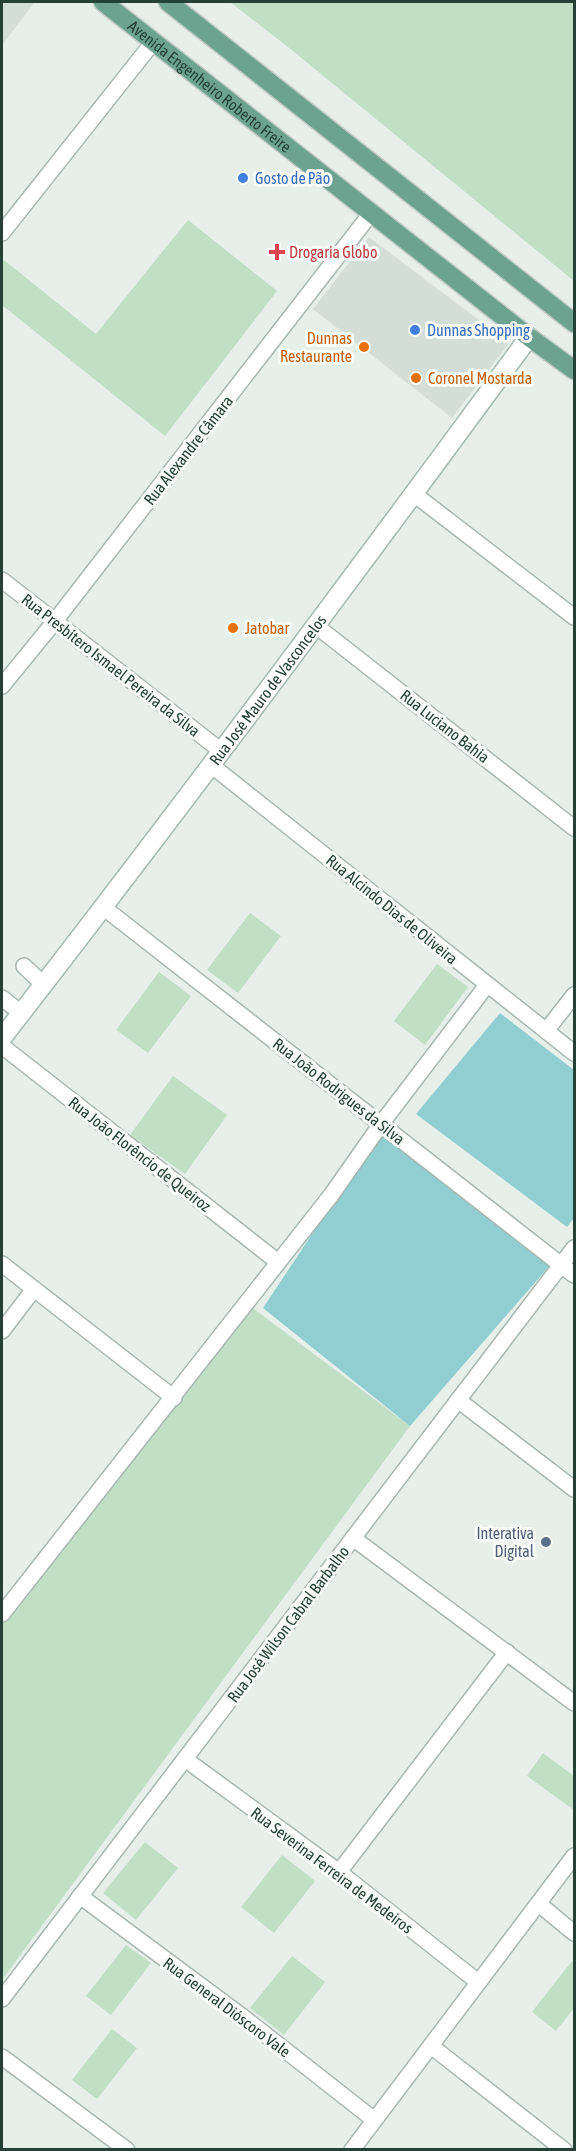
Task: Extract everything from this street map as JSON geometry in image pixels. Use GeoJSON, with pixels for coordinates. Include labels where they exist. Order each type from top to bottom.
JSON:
{"type":"FeatureCollection","features":[{"type":"Feature","properties":{"kind":"main road","name":"Avenida Engenheiro Roberto Freire"},"geometry":{"type":"LineString","coordinates":[[103,2],[574,370]]}},
{"type":"Feature","properties":{"kind":"main road"},"geometry":{"type":"LineString","coordinates":[[168,2],[574,323]]}},
{"type":"Feature","properties":{"kind":"street"},"geometry":{"type":"LineString","coordinates":[[2,233],[154,41]]}},
{"type":"Feature","properties":{"kind":"street","name":"Rua Alexandre Câmara"},"geometry":{"type":"LineString","coordinates":[[2,686],[372,212]]}},
{"type":"Feature","properties":{"kind":"street","name":"Rua José Mauro de Vasconcelos"},"geometry":{"type":"LineString","coordinates":[[2,1038],[414,494],[529,337]]}},
{"type":"Feature","properties":{"kind":"street"},"geometry":{"type":"LineString","coordinates":[[414,494],[574,617]]}},
{"type":"Feature","properties":{"kind":"street","name":"Rua Presbítero Ismael Pereira da Silva"},"geometry":{"type":"LineString","coordinates":[[2,580],[55,621],[215,758]]}},
{"type":"Feature","properties":{"kind":"street","name":"Rua Luciano Bahia"},"geometry":{"type":"LineString","coordinates":[[315,625],[574,828]]}},
{"type":"Feature","properties":{"kind":"street","name":"Rua Alcindo Dias de Oliveira"},"geometry":{"type":"LineString","coordinates":[[215,758],[487,984],[574,1053]]}},
{"type":"Feature","properties":{"kind":"street","name":"Rua João Rodrigues da Silva"},"geometry":{"type":"LineString","coordinates":[[103,907],[574,1275]]}},
{"type":"Feature","properties":{"kind":"street"},"geometry":{"type":"LineString","coordinates":[[24,966],[44,984]]}},
{"type":"Feature","properties":{"kind":"street"},"geometry":{"type":"LineString","coordinates":[[2,1614],[332,1194],[381,1124],[487,984]]}},
{"type":"Feature","properties":{"kind":"street"},"geometry":{"type":"LineString","coordinates":[[546,1031],[574,995]]}},
{"type":"Feature","properties":{"kind":"street"},"geometry":{"type":"LineString","coordinates":[[2,998],[21,1013]]}},
{"type":"Feature","properties":{"kind":"street","name":"Rua João Florêncio de Queiroz"},"geometry":{"type":"LineString","coordinates":[[2,1046],[278,1262]]}},
{"type":"Feature","properties":{"kind":"street","name":"Rua José Wilson Cabral Barbalho"},"geometry":{"type":"LineString","coordinates":[[2,2000],[574,1248]]}},
{"type":"Feature","properties":{"kind":"street"},"geometry":{"type":"LineString","coordinates":[[2,1264],[174,1398]]}},
{"type":"Feature","properties":{"kind":"street"},"geometry":{"type":"LineString","coordinates":[[2,1332],[34,1289]]}},
{"type":"Feature","properties":{"kind":"street"},"geometry":{"type":"LineString","coordinates":[[458,1400],[574,1489]]}},
{"type":"Feature","properties":{"kind":"street"},"geometry":{"type":"LineString","coordinates":[[353,1538],[574,1703]]}},
{"type":"Feature","properties":{"kind":"street"},"geometry":{"type":"LineString","coordinates":[[339,1872],[507,1652]]}},
{"type":"Feature","properties":{"kind":"street","name":"Rua Severina Ferreira de Medeiros"},"geometry":{"type":"LineString","coordinates":[[185,1759],[339,1872],[478,1982]]}},
{"type":"Feature","properties":{"kind":"street"},"geometry":{"type":"LineString","coordinates":[[351,2150],[574,1856]]}},
{"type":"Feature","properties":{"kind":"street","name":"Rua General Dióscoro Vale"},"geometry":{"type":"LineString","coordinates":[[80,1896],[243,2017],[374,2119]]}},
{"type":"Feature","properties":{"kind":"street"},"geometry":{"type":"LineString","coordinates":[[539,1904],[574,1933]]}},
{"type":"Feature","properties":{"kind":"street"},"geometry":{"type":"LineString","coordinates":[[431,2046],[564,2150]]}},
{"type":"Feature","properties":{"kind":"street"},"geometry":{"type":"LineString","coordinates":[[2,2057],[127,2150]]}},
{"type":"Feature","properties":{"kind":"shaded area"},"geometry":{"type":"Polygon","coordinates":[[[2,2],[35,2],[2,45],[2,2]]]}},
{"type":"Feature","properties":{"kind":"shaded area","name":"Dunnas Shopping"},"geometry":{"type":"Polygon","coordinates":[[[369,237],[509,343],[452,418],[313,309],[369,237]]]}},
{"type":"Feature","properties":{"kind":"green space"},"geometry":{"type":"Polygon","coordinates":[[[230,2],[574,2],[574,281],[288,47],[230,2]]]}},
{"type":"Feature","properties":{"kind":"green space"},"geometry":{"type":"Polygon","coordinates":[[[188,220],[277,291],[165,436],[2,305],[2,263],[4,260],[96,334],[188,220]]]}},
{"type":"Feature","properties":{"kind":"green space"},"geometry":{"type":"Polygon","coordinates":[[[250,913],[281,936],[238,993],[207,970],[250,913]]]}},
{"type":"Feature","properties":{"kind":"green space"},"geometry":{"type":"Polygon","coordinates":[[[437,964],[468,987],[425,1045],[394,1021],[437,964]]]}},
{"type":"Feature","properties":{"kind":"green space"},"geometry":{"type":"Polygon","coordinates":[[[159,972],[191,996],[148,1053],[116,1030],[159,972]]]}},
{"type":"Feature","properties":{"kind":"green space"},"geometry":{"type":"Polygon","coordinates":[[[173,1076],[227,1115],[185,1174],[130,1135],[173,1076]]]}},
{"type":"Feature","properties":{"kind":"green space"},"geometry":{"type":"Polygon","coordinates":[[[246,1303],[410,1426],[2,1980],[2,1624],[246,1303]]]}},
{"type":"Feature","properties":{"kind":"green space"},"geometry":{"type":"Polygon","coordinates":[[[543,1753],[574,1776],[574,1810],[527,1776],[543,1753]]]}},
{"type":"Feature","properties":{"kind":"green space"},"geometry":{"type":"Polygon","coordinates":[[[145,1842],[178,1868],[136,1920],[103,1893],[145,1842]]]}},
{"type":"Feature","properties":{"kind":"green space"},"geometry":{"type":"Polygon","coordinates":[[[282,1855],[315,1881],[274,1933],[241,1907],[282,1855]]]}},
{"type":"Feature","properties":{"kind":"green space"},"geometry":{"type":"Polygon","coordinates":[[[126,1945],[151,1963],[111,2015],[86,1996],[126,1945]]]}},
{"type":"Feature","properties":{"kind":"green space"},"geometry":{"type":"Polygon","coordinates":[[[292,1956],[325,1982],[284,2035],[250,2008],[292,1956]]]}},
{"type":"Feature","properties":{"kind":"green space"},"geometry":{"type":"Polygon","coordinates":[[[572,1961],[574,1963],[574,2008],[556,2031],[532,2012],[572,1961]]]}},
{"type":"Feature","properties":{"kind":"green space"},"geometry":{"type":"Polygon","coordinates":[[[112,2029],[137,2048],[97,2099],[72,2080],[112,2029]]]}},
{"type":"Feature","properties":{"kind":"water"},"geometry":{"type":"Polygon","coordinates":[[[500,1013],[574,1070],[574,1218],[567,1227],[416,1114],[500,1013]]]}},
{"type":"Feature","properties":{"kind":"water"},"geometry":{"type":"Polygon","coordinates":[[[381,1130],[553,1262],[410,1426],[263,1308],[381,1130]]]}},
{"type":"Feature","properties":{"kind":"place","name":"Gosto de Pão"},"geometry":{"type":"Point","coordinates":[243,178]}},
{"type":"Feature","properties":{"kind":"place","name":"Drogaria Globo"},"geometry":{"type":"Point","coordinates":[277,252]}},
{"type":"Feature","properties":{"kind":"place","name":"Dunnas Shopping"},"geometry":{"type":"Point","coordinates":[415,330]}},
{"type":"Feature","properties":{"kind":"place","name":"Dunnas Restaurante"},"geometry":{"type":"Point","coordinates":[364,347]}},
{"type":"Feature","properties":{"kind":"place","name":"Coronel Mostarda"},"geometry":{"type":"Point","coordinates":[416,378]}},
{"type":"Feature","properties":{"kind":"place","name":"Jatobar"},"geometry":{"type":"Point","coordinates":[233,628]}},
{"type":"Feature","properties":{"kind":"place","name":"Interativa Digital"},"geometry":{"type":"Point","coordinates":[546,1542]}}]}
